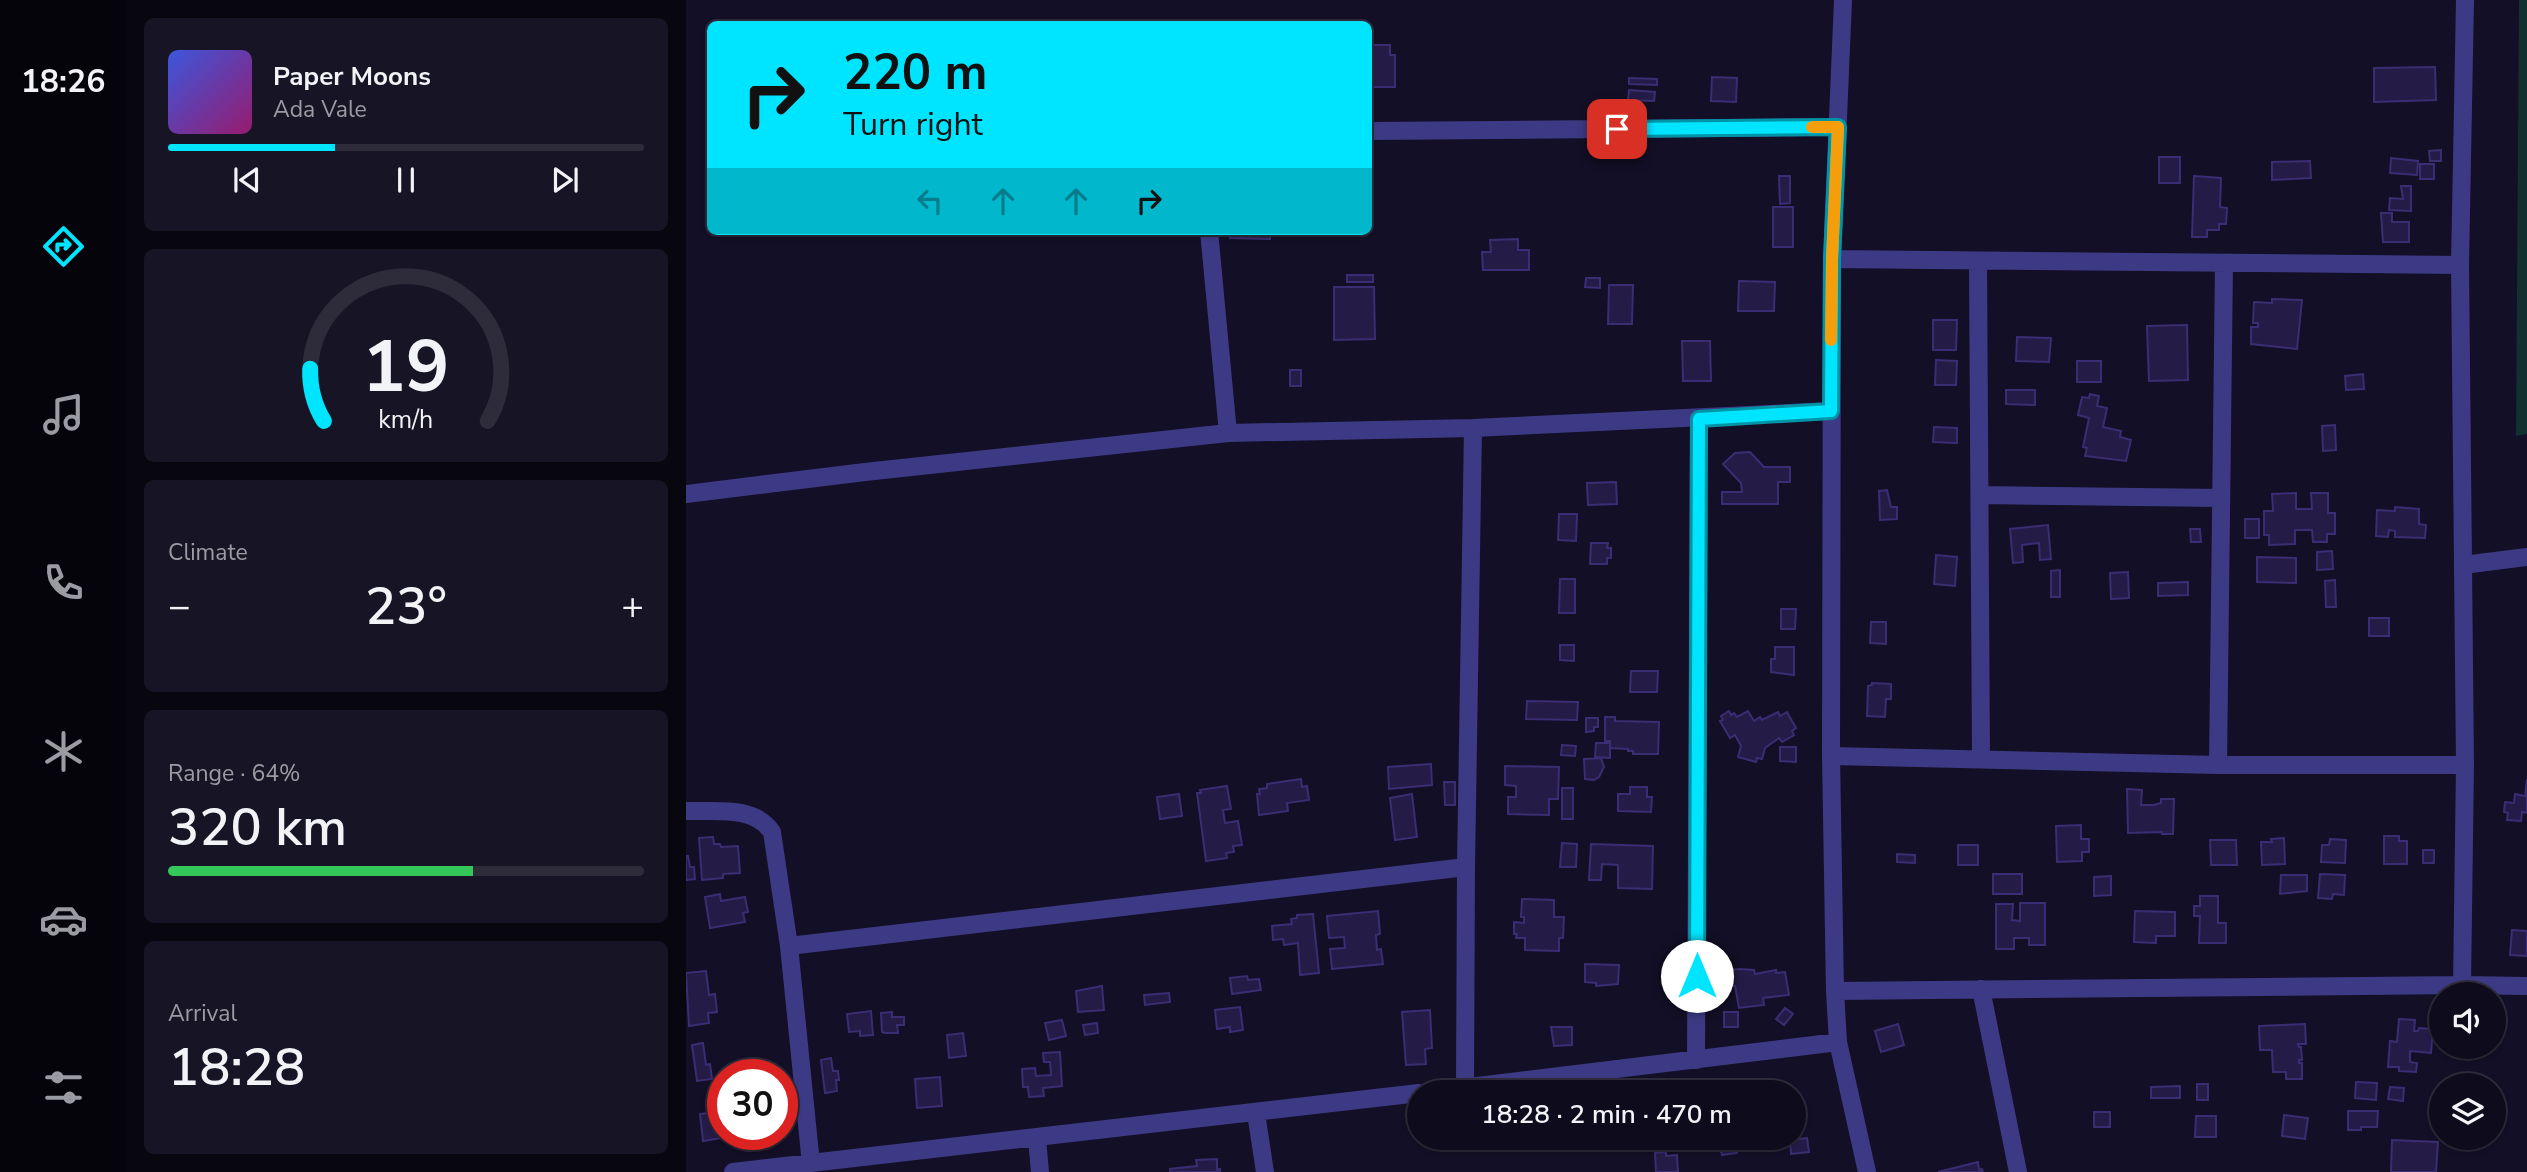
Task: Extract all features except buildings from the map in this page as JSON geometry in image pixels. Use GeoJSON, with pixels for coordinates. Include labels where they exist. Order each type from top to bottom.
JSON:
{"type":"FeatureCollection","features":[{"type":"Feature","properties":{"kind":"street"},"geometry":{"type":"LineString","coordinates":[[1843,0],[1832,259],[1831,756],[1835,991],[1838,1042],[1867,1172]]}},
{"type":"Feature","properties":{"kind":"street"},"geometry":{"type":"LineString","coordinates":[[2462,982],[2465,765],[2460,265],[2465,0]]}},
{"type":"Feature","properties":{"kind":"street"},"geometry":{"type":"LineString","coordinates":[[1372,131],[1838,127]]}},
{"type":"Feature","properties":{"kind":"street"},"geometry":{"type":"LineString","coordinates":[[1209,235],[1228,433]]}},
{"type":"Feature","properties":{"kind":"street"},"geometry":{"type":"LineString","coordinates":[[1832,259],[2460,265]]}},
{"type":"Feature","properties":{"kind":"street"},"geometry":{"type":"LineString","coordinates":[[1978,261],[1981,759]]}},
{"type":"Feature","properties":{"kind":"street"},"geometry":{"type":"LineString","coordinates":[[2217,765],[2224,263]]}},
{"type":"Feature","properties":{"kind":"street"},"geometry":{"type":"LineString","coordinates":[[686,494],[864,471],[1228,433],[1473,428],[1831,411]]}},
{"type":"Feature","properties":{"kind":"street"},"geometry":{"type":"LineString","coordinates":[[1696,1060],[1699,419]]}},
{"type":"Feature","properties":{"kind":"street"},"geometry":{"type":"LineString","coordinates":[[1465,1080],[1473,428]]}},
{"type":"Feature","properties":{"kind":"street"},"geometry":{"type":"LineString","coordinates":[[1980,495],[2221,498]]}},
{"type":"Feature","properties":{"kind":"street"},"geometry":{"type":"LineString","coordinates":[[2463,565],[2527,557]]}},
{"type":"Feature","properties":{"kind":"street"},"geometry":{"type":"LineString","coordinates":[[1831,756],[2217,765],[2465,765]]}},
{"type":"Feature","properties":{"kind":"street"},"geometry":{"type":"LineString","coordinates":[[686,811],[749,813],[767,825],[775,843],[789,946],[811,1164]]}},
{"type":"Feature","properties":{"kind":"street"},"geometry":{"type":"LineString","coordinates":[[789,946],[1466,867]]}},
{"type":"Feature","properties":{"kind":"street"},"geometry":{"type":"LineString","coordinates":[[1835,991],[2429,985]]}},
{"type":"Feature","properties":{"kind":"street"},"geometry":{"type":"LineString","coordinates":[[2506,986],[2527,986]]}},
{"type":"Feature","properties":{"kind":"street"},"geometry":{"type":"LineString","coordinates":[[1981,989],[2018,1172]]}},
{"type":"Feature","properties":{"kind":"street"},"geometry":{"type":"LineString","coordinates":[[1531,1080],[1838,1042]]}},
{"type":"Feature","properties":{"kind":"street"},"geometry":{"type":"LineString","coordinates":[[733,1172],[1407,1094]]}},
{"type":"Feature","properties":{"kind":"street"},"geometry":{"type":"LineString","coordinates":[[1256,1113],[1265,1172]]}},
{"type":"Feature","properties":{"kind":"street"},"geometry":{"type":"LineString","coordinates":[[1037,1138],[1040,1172]]}},
{"type":"Feature","properties":{"kind":"green space"},"geometry":{"type":"Polygon","coordinates":[[[2519,0],[2527,0],[2527,434],[2516,436],[2519,0]]]}},
{"type":"Feature","properties":{"kind":"slow traffic"},"geometry":{"type":"LineString","coordinates":[[1812,127],[1838,127],[1831,340]]}},
{"type":"Feature","properties":{"kind":"route"},"geometry":{"type":"LineString","coordinates":[[1617,129],[1838,127],[1832,259],[1831,411],[1699,419],[1697,976]]}}]}
